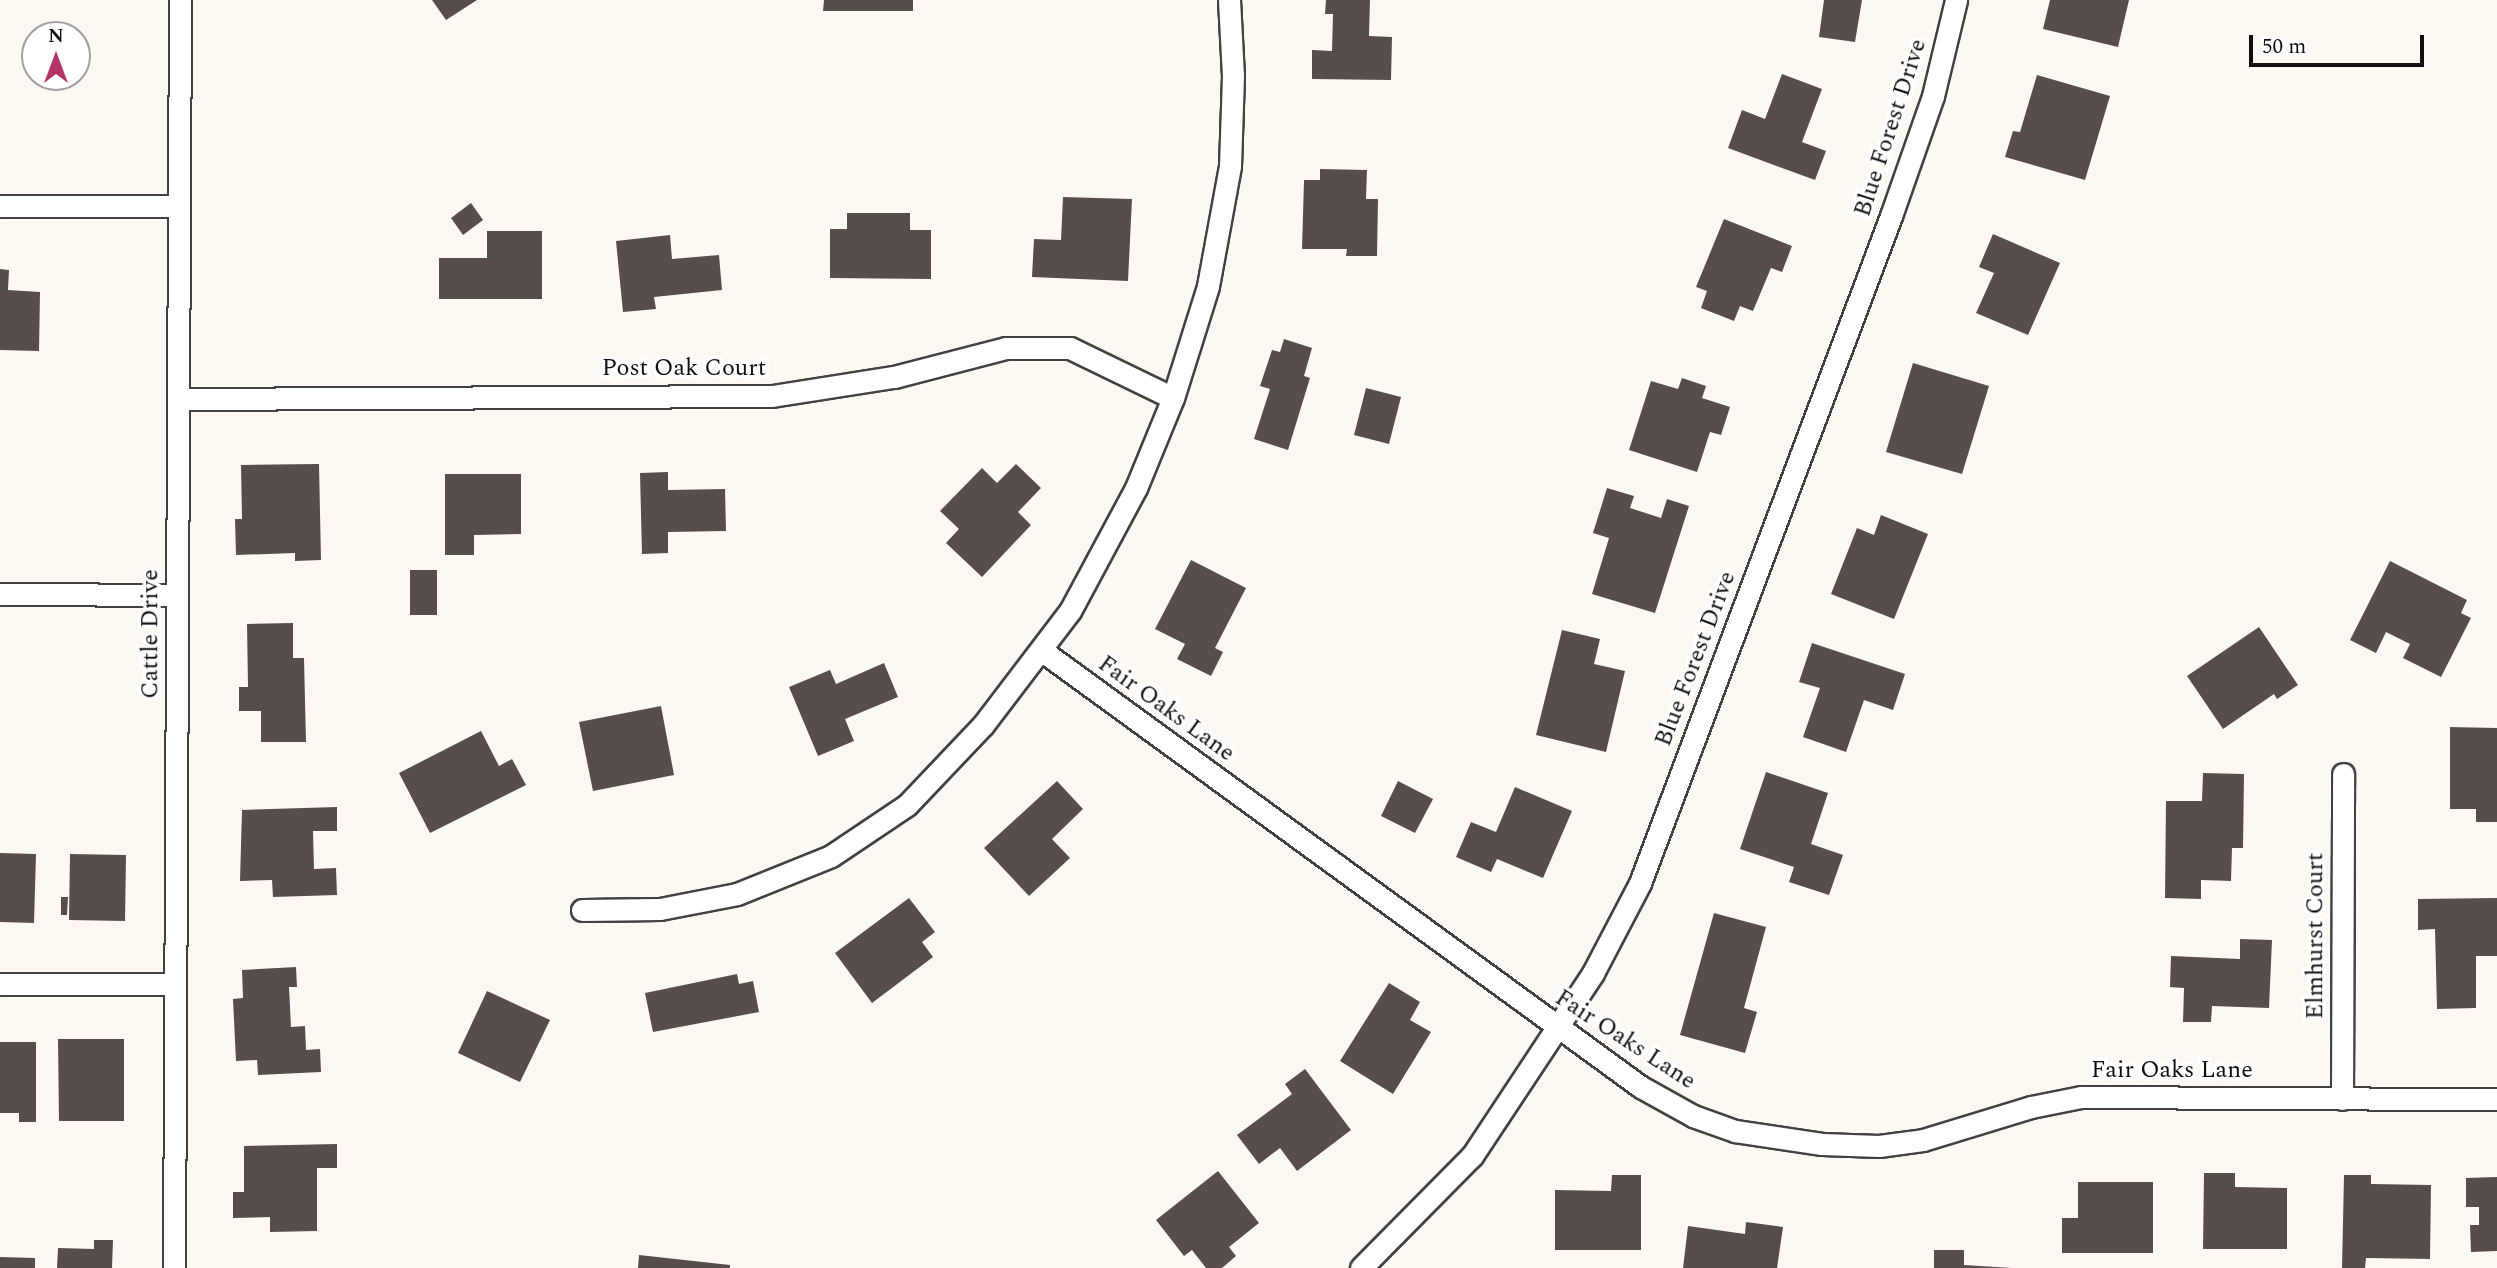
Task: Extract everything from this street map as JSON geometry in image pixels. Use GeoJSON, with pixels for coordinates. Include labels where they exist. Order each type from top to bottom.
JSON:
{"type":"FeatureCollection","features":[{"type":"Feature","properties":{"kind":"street","name":"Cattle Drive"},"geometry":{"type":"LineString","coordinates":[[174,1268],[180,0]]}},
{"type":"Feature","properties":{"kind":"street"},"geometry":{"type":"LineString","coordinates":[[582,910],[660,909],[737,894],[831,856],[907,805],[983,725],[1041,650],[1089,582],[1116,531],[1173,398],[1208,286],[1229,176],[1233,76],[1229,0]]}},
{"type":"Feature","properties":{"kind":"street","name":"Blue Forest Drive"},"geometry":{"type":"LineString","coordinates":[[1361,1268],[1472,1156],[1593,973],[1640,883],[1891,216],[1933,96],[1956,0]]}},
{"type":"Feature","properties":{"kind":"street"},"geometry":{"type":"LineString","coordinates":[[0,206],[179,206]]}},
{"type":"Feature","properties":{"kind":"street","name":"Post Oak Court"},"geometry":{"type":"LineString","coordinates":[[178,399],[772,396],[894,377],[1006,348],[1070,348],[1173,398]]}},
{"type":"Feature","properties":{"kind":"street"},"geometry":{"type":"LineString","coordinates":[[0,594],[177,595]]}},
{"type":"Feature","properties":{"kind":"street","name":"Fair Oaks Lane"},"geometry":{"type":"LineString","coordinates":[[1041,650],[1556,1028],[1641,1087],[1693,1116],[1735,1131],[1822,1144],[1879,1146],[1923,1140],[2031,1107],[2081,1097],[2497,1099]]}},
{"type":"Feature","properties":{"kind":"street","name":"Elmhurst Court"},"geometry":{"type":"LineString","coordinates":[[2342,1099],[2343,774]]}},
{"type":"Feature","properties":{"kind":"street"},"geometry":{"type":"LineString","coordinates":[[0,984],[175,984]]}},
{"type":"Feature","properties":{"kind":"building"},"geometry":{"type":"Polygon","coordinates":[[[432,0],[477,0],[446,20],[432,0]]]}},
{"type":"Feature","properties":{"kind":"building"},"geometry":{"type":"Polygon","coordinates":[[[824,0],[913,0],[913,11],[823,11],[824,0]]]}},
{"type":"Feature","properties":{"kind":"building"},"geometry":{"type":"Polygon","coordinates":[[[1326,0],[1370,0],[1369,36],[1392,37],[1391,80],[1312,79],[1312,50],[1332,51],[1333,14],[1325,14],[1326,0]]]}},
{"type":"Feature","properties":{"kind":"building"},"geometry":{"type":"Polygon","coordinates":[[[1824,0],[1862,0],[1855,42],[1819,37],[1824,0]]]}},
{"type":"Feature","properties":{"kind":"building"},"geometry":{"type":"Polygon","coordinates":[[[2050,0],[2129,0],[2118,47],[2043,29],[2050,0]]]}},
{"type":"Feature","properties":{"kind":"building"},"geometry":{"type":"Polygon","coordinates":[[[1782,74],[1822,89],[1802,142],[1826,151],[1815,180],[1728,148],[1742,110],[1765,119],[1782,74]]]}},
{"type":"Feature","properties":{"kind":"building"},"geometry":{"type":"Polygon","coordinates":[[[2037,75],[2110,96],[2085,180],[2005,157],[2013,131],[2020,132],[2037,75]]]}},
{"type":"Feature","properties":{"kind":"building"},"geometry":{"type":"Polygon","coordinates":[[[1320,169],[1367,170],[1366,199],[1378,199],[1377,256],[1346,256],[1347,249],[1302,249],[1304,180],[1320,180],[1320,169]]]}},
{"type":"Feature","properties":{"kind":"building"},"geometry":{"type":"Polygon","coordinates":[[[1063,197],[1132,199],[1128,281],[1032,277],[1034,239],[1061,240],[1063,197]]]}},
{"type":"Feature","properties":{"kind":"building"},"geometry":{"type":"Polygon","coordinates":[[[471,203],[483,220],[463,235],[451,218],[471,203]]]}},
{"type":"Feature","properties":{"kind":"building"},"geometry":{"type":"Polygon","coordinates":[[[847,213],[910,213],[910,230],[931,230],[931,279],[830,278],[830,229],[847,229],[847,213]]]}},
{"type":"Feature","properties":{"kind":"building"},"geometry":{"type":"Polygon","coordinates":[[[1724,219],[1792,246],[1782,272],[1771,268],[1753,311],[1740,306],[1734,321],[1701,308],[1707,291],[1696,287],[1724,219]]]}},
{"type":"Feature","properties":{"kind":"building"},"geometry":{"type":"Polygon","coordinates":[[[487,231],[542,231],[542,299],[439,299],[439,258],[487,258],[487,231]]]}},
{"type":"Feature","properties":{"kind":"building"},"geometry":{"type":"Polygon","coordinates":[[[1993,234],[2060,263],[2028,335],[1976,313],[1994,273],[1979,267],[1993,234]]]}},
{"type":"Feature","properties":{"kind":"building"},"geometry":{"type":"Polygon","coordinates":[[[670,235],[672,259],[719,255],[722,290],[654,297],[656,309],[623,312],[616,241],[670,235]]]}},
{"type":"Feature","properties":{"kind":"building"},"geometry":{"type":"Polygon","coordinates":[[[0,269],[9,270],[8,290],[40,292],[39,351],[0,350],[0,269]]]}},
{"type":"Feature","properties":{"kind":"building"},"geometry":{"type":"Polygon","coordinates":[[[1284,339],[1312,348],[1304,376],[1310,378],[1288,450],[1254,439],[1270,389],[1260,386],[1272,350],[1280,352],[1284,339]]]}},
{"type":"Feature","properties":{"kind":"building"},"geometry":{"type":"Polygon","coordinates":[[[1913,363],[1989,386],[1962,474],[1886,452],[1913,363]]]}},
{"type":"Feature","properties":{"kind":"building"},"geometry":{"type":"Polygon","coordinates":[[[1682,378],[1706,386],[1702,398],[1730,407],[1721,435],[1710,432],[1697,472],[1629,450],[1651,381],[1678,389],[1682,378]]]}},
{"type":"Feature","properties":{"kind":"building"},"geometry":{"type":"Polygon","coordinates":[[[1366,388],[1401,397],[1389,444],[1354,435],[1366,388]]]}},
{"type":"Feature","properties":{"kind":"building"},"geometry":{"type":"Polygon","coordinates":[[[319,464],[321,560],[295,561],[295,553],[236,555],[235,519],[242,519],[241,465],[319,464]]]}},
{"type":"Feature","properties":{"kind":"building"},"geometry":{"type":"Polygon","coordinates":[[[1016,464],[1041,488],[1018,512],[1031,525],[982,577],[946,543],[959,529],[940,511],[982,468],[997,483],[1016,464]]]}},
{"type":"Feature","properties":{"kind":"building"},"geometry":{"type":"Polygon","coordinates":[[[668,472],[668,490],[725,489],[726,531],[668,532],[668,553],[642,554],[640,473],[668,472]]]}},
{"type":"Feature","properties":{"kind":"building"},"geometry":{"type":"Polygon","coordinates":[[[445,474],[521,474],[521,534],[474,535],[474,555],[445,555],[445,474]]]}},
{"type":"Feature","properties":{"kind":"building"},"geometry":{"type":"Polygon","coordinates":[[[1607,488],[1634,496],[1630,508],[1661,518],[1667,499],[1689,506],[1655,613],[1592,594],[1609,538],[1593,533],[1607,488]]]}},
{"type":"Feature","properties":{"kind":"building"},"geometry":{"type":"Polygon","coordinates":[[[1881,515],[1928,534],[1894,619],[1831,594],[1857,528],[1874,535],[1881,515]]]}},
{"type":"Feature","properties":{"kind":"building"},"geometry":{"type":"Polygon","coordinates":[[[1191,560],[1246,588],[1215,648],[1223,652],[1211,676],[1177,659],[1185,644],[1155,629],[1191,560]]]}},
{"type":"Feature","properties":{"kind":"building"},"geometry":{"type":"Polygon","coordinates":[[[2390,561],[2467,600],[2461,613],[2471,618],[2441,677],[2403,658],[2410,644],[2386,632],[2376,653],[2350,640],[2390,561]]]}},
{"type":"Feature","properties":{"kind":"building"},"geometry":{"type":"Polygon","coordinates":[[[410,570],[437,570],[437,615],[410,615],[410,570]]]}},
{"type":"Feature","properties":{"kind":"building"},"geometry":{"type":"Polygon","coordinates":[[[293,623],[293,658],[304,658],[306,742],[261,742],[261,711],[239,711],[239,687],[248,687],[247,624],[293,623]]]}},
{"type":"Feature","properties":{"kind":"building"},"geometry":{"type":"Polygon","coordinates":[[[2259,627],[2298,685],[2277,699],[2274,694],[2223,729],[2187,676],[2259,627]]]}},
{"type":"Feature","properties":{"kind":"building"},"geometry":{"type":"Polygon","coordinates":[[[1562,630],[1600,639],[1594,664],[1625,671],[1606,752],[1536,735],[1562,630]]]}},
{"type":"Feature","properties":{"kind":"building"},"geometry":{"type":"Polygon","coordinates":[[[1812,643],[1905,674],[1893,710],[1864,700],[1846,752],[1803,737],[1820,688],[1799,682],[1812,643]]]}},
{"type":"Feature","properties":{"kind":"building"},"geometry":{"type":"Polygon","coordinates":[[[884,663],[898,697],[845,719],[854,741],[818,756],[789,687],[830,670],[836,684],[884,663]]]}},
{"type":"Feature","properties":{"kind":"building"},"geometry":{"type":"Polygon","coordinates":[[[661,706],[674,775],[593,791],[579,722],[661,706]]]}},
{"type":"Feature","properties":{"kind":"building"},"geometry":{"type":"Polygon","coordinates":[[[2450,727],[2497,728],[2497,822],[2476,822],[2476,809],[2450,809],[2450,727]]]}},
{"type":"Feature","properties":{"kind":"building"},"geometry":{"type":"Polygon","coordinates":[[[481,731],[499,766],[512,759],[526,785],[430,833],[399,773],[481,731]]]}},
{"type":"Feature","properties":{"kind":"building"},"geometry":{"type":"Polygon","coordinates":[[[1766,772],[1828,793],[1811,844],[1843,855],[1829,895],[1789,882],[1794,867],[1740,849],[1766,772]]]}},
{"type":"Feature","properties":{"kind":"building"},"geometry":{"type":"Polygon","coordinates":[[[2203,773],[2244,774],[2243,848],[2232,848],[2231,881],[2201,880],[2201,899],[2165,898],[2166,801],[2202,801],[2203,773]]]}},
{"type":"Feature","properties":{"kind":"building"},"geometry":{"type":"Polygon","coordinates":[[[1057,781],[1083,809],[1052,839],[1070,858],[1029,896],[984,848],[1057,781]]]}},
{"type":"Feature","properties":{"kind":"building"},"geometry":{"type":"Polygon","coordinates":[[[1398,781],[1433,799],[1415,833],[1381,816],[1398,781]]]}},
{"type":"Feature","properties":{"kind":"building"},"geometry":{"type":"Polygon","coordinates":[[[1515,787],[1572,811],[1543,878],[1497,859],[1491,872],[1456,857],[1471,822],[1496,832],[1515,787]]]}},
{"type":"Feature","properties":{"kind":"building"},"geometry":{"type":"Polygon","coordinates":[[[337,807],[337,831],[313,831],[314,869],[336,868],[337,895],[273,897],[272,880],[240,881],[242,810],[337,807]]]}},
{"type":"Feature","properties":{"kind":"building"},"geometry":{"type":"Polygon","coordinates":[[[0,853],[36,854],[34,923],[0,922],[0,853]]]}},
{"type":"Feature","properties":{"kind":"building"},"geometry":{"type":"Polygon","coordinates":[[[70,854],[126,855],[125,921],[69,920],[70,854]]]}},
{"type":"Feature","properties":{"kind":"building"},"geometry":{"type":"Polygon","coordinates":[[[61,897],[68,897],[67,915],[61,915],[61,897]]]}},
{"type":"Feature","properties":{"kind":"building"},"geometry":{"type":"Polygon","coordinates":[[[909,898],[935,932],[922,942],[933,957],[872,1003],[835,953],[909,898]]]}},
{"type":"Feature","properties":{"kind":"building"},"geometry":{"type":"Polygon","coordinates":[[[2497,898],[2497,956],[2476,956],[2476,1008],[2437,1009],[2435,929],[2418,930],[2418,899],[2497,898]]]}},
{"type":"Feature","properties":{"kind":"building"},"geometry":{"type":"Polygon","coordinates":[[[1714,913],[1766,927],[1744,1008],[1757,1012],[1745,1053],[1680,1035],[1714,913]]]}},
{"type":"Feature","properties":{"kind":"building"},"geometry":{"type":"Polygon","coordinates":[[[2240,939],[2272,940],[2269,1008],[2212,1006],[2211,1022],[2183,1022],[2184,988],[2170,987],[2171,956],[2240,959],[2240,939]]]}},
{"type":"Feature","properties":{"kind":"building"},"geometry":{"type":"Polygon","coordinates":[[[296,967],[297,987],[289,987],[291,1027],[305,1026],[306,1050],[320,1049],[321,1072],[258,1075],[257,1060],[236,1061],[233,999],[243,998],[242,970],[296,967]]]}},
{"type":"Feature","properties":{"kind":"building"},"geometry":{"type":"Polygon","coordinates":[[[737,974],[739,984],[753,981],[759,1012],[653,1032],[645,993],[737,974]]]}},
{"type":"Feature","properties":{"kind":"building"},"geometry":{"type":"Polygon","coordinates":[[[1389,983],[1420,1002],[1410,1020],[1431,1032],[1393,1094],[1340,1061],[1389,983]]]}},
{"type":"Feature","properties":{"kind":"building"},"geometry":{"type":"Polygon","coordinates":[[[487,991],[550,1020],[520,1082],[458,1053],[487,991]]]}},
{"type":"Feature","properties":{"kind":"building"},"geometry":{"type":"Polygon","coordinates":[[[58,1039],[124,1039],[124,1121],[59,1121],[58,1039]]]}},
{"type":"Feature","properties":{"kind":"building"},"geometry":{"type":"Polygon","coordinates":[[[0,1042],[36,1042],[36,1122],[19,1122],[19,1113],[0,1113],[0,1042]]]}},
{"type":"Feature","properties":{"kind":"building"},"geometry":{"type":"Polygon","coordinates":[[[1305,1069],[1351,1130],[1297,1171],[1280,1148],[1259,1164],[1237,1135],[1292,1094],[1285,1084],[1305,1069]]]}},
{"type":"Feature","properties":{"kind":"building"},"geometry":{"type":"Polygon","coordinates":[[[337,1144],[337,1168],[317,1168],[317,1231],[270,1232],[270,1217],[233,1218],[233,1192],[244,1192],[244,1146],[337,1144]]]}},
{"type":"Feature","properties":{"kind":"building"},"geometry":{"type":"Polygon","coordinates":[[[1218,1171],[1259,1223],[1229,1247],[1236,1256],[1222,1268],[1206,1268],[1192,1250],[1184,1256],[1156,1220],[1218,1171]]]}},
{"type":"Feature","properties":{"kind":"building"},"geometry":{"type":"Polygon","coordinates":[[[2204,1173],[2235,1173],[2235,1187],[2287,1188],[2287,1249],[2203,1249],[2204,1173]]]}},
{"type":"Feature","properties":{"kind":"building"},"geometry":{"type":"Polygon","coordinates":[[[1612,1175],[1641,1175],[1641,1250],[1555,1250],[1555,1190],[1611,1191],[1612,1175]]]}},
{"type":"Feature","properties":{"kind":"building"},"geometry":{"type":"Polygon","coordinates":[[[2344,1175],[2371,1175],[2371,1184],[2431,1185],[2430,1259],[2366,1258],[2365,1268],[2342,1268],[2344,1175]]]}},
{"type":"Feature","properties":{"kind":"building"},"geometry":{"type":"Polygon","coordinates":[[[2497,1177],[2497,1251],[2471,1252],[2470,1225],[2479,1225],[2479,1207],[2466,1207],[2466,1178],[2497,1177]]]}},
{"type":"Feature","properties":{"kind":"building"},"geometry":{"type":"Polygon","coordinates":[[[2078,1182],[2153,1182],[2153,1253],[2062,1253],[2062,1218],[2078,1218],[2078,1182]]]}},
{"type":"Feature","properties":{"kind":"building"},"geometry":{"type":"Polygon","coordinates":[[[1746,1222],[1783,1227],[1777,1268],[1683,1268],[1688,1226],[1745,1234],[1746,1222]]]}},
{"type":"Feature","properties":{"kind":"building"},"geometry":{"type":"Polygon","coordinates":[[[94,1240],[113,1240],[112,1268],[57,1268],[58,1248],[94,1249],[94,1240]]]}},
{"type":"Feature","properties":{"kind":"building"},"geometry":{"type":"Polygon","coordinates":[[[1934,1250],[1964,1250],[1964,1265],[2012,1268],[1934,1268],[1934,1250]]]}},
{"type":"Feature","properties":{"kind":"building"},"geometry":{"type":"Polygon","coordinates":[[[639,1255],[730,1265],[730,1268],[638,1268],[639,1255]]]}},
{"type":"Feature","properties":{"kind":"building"},"geometry":{"type":"Polygon","coordinates":[[[0,1257],[35,1258],[35,1268],[0,1268],[0,1257]]]}}]}
